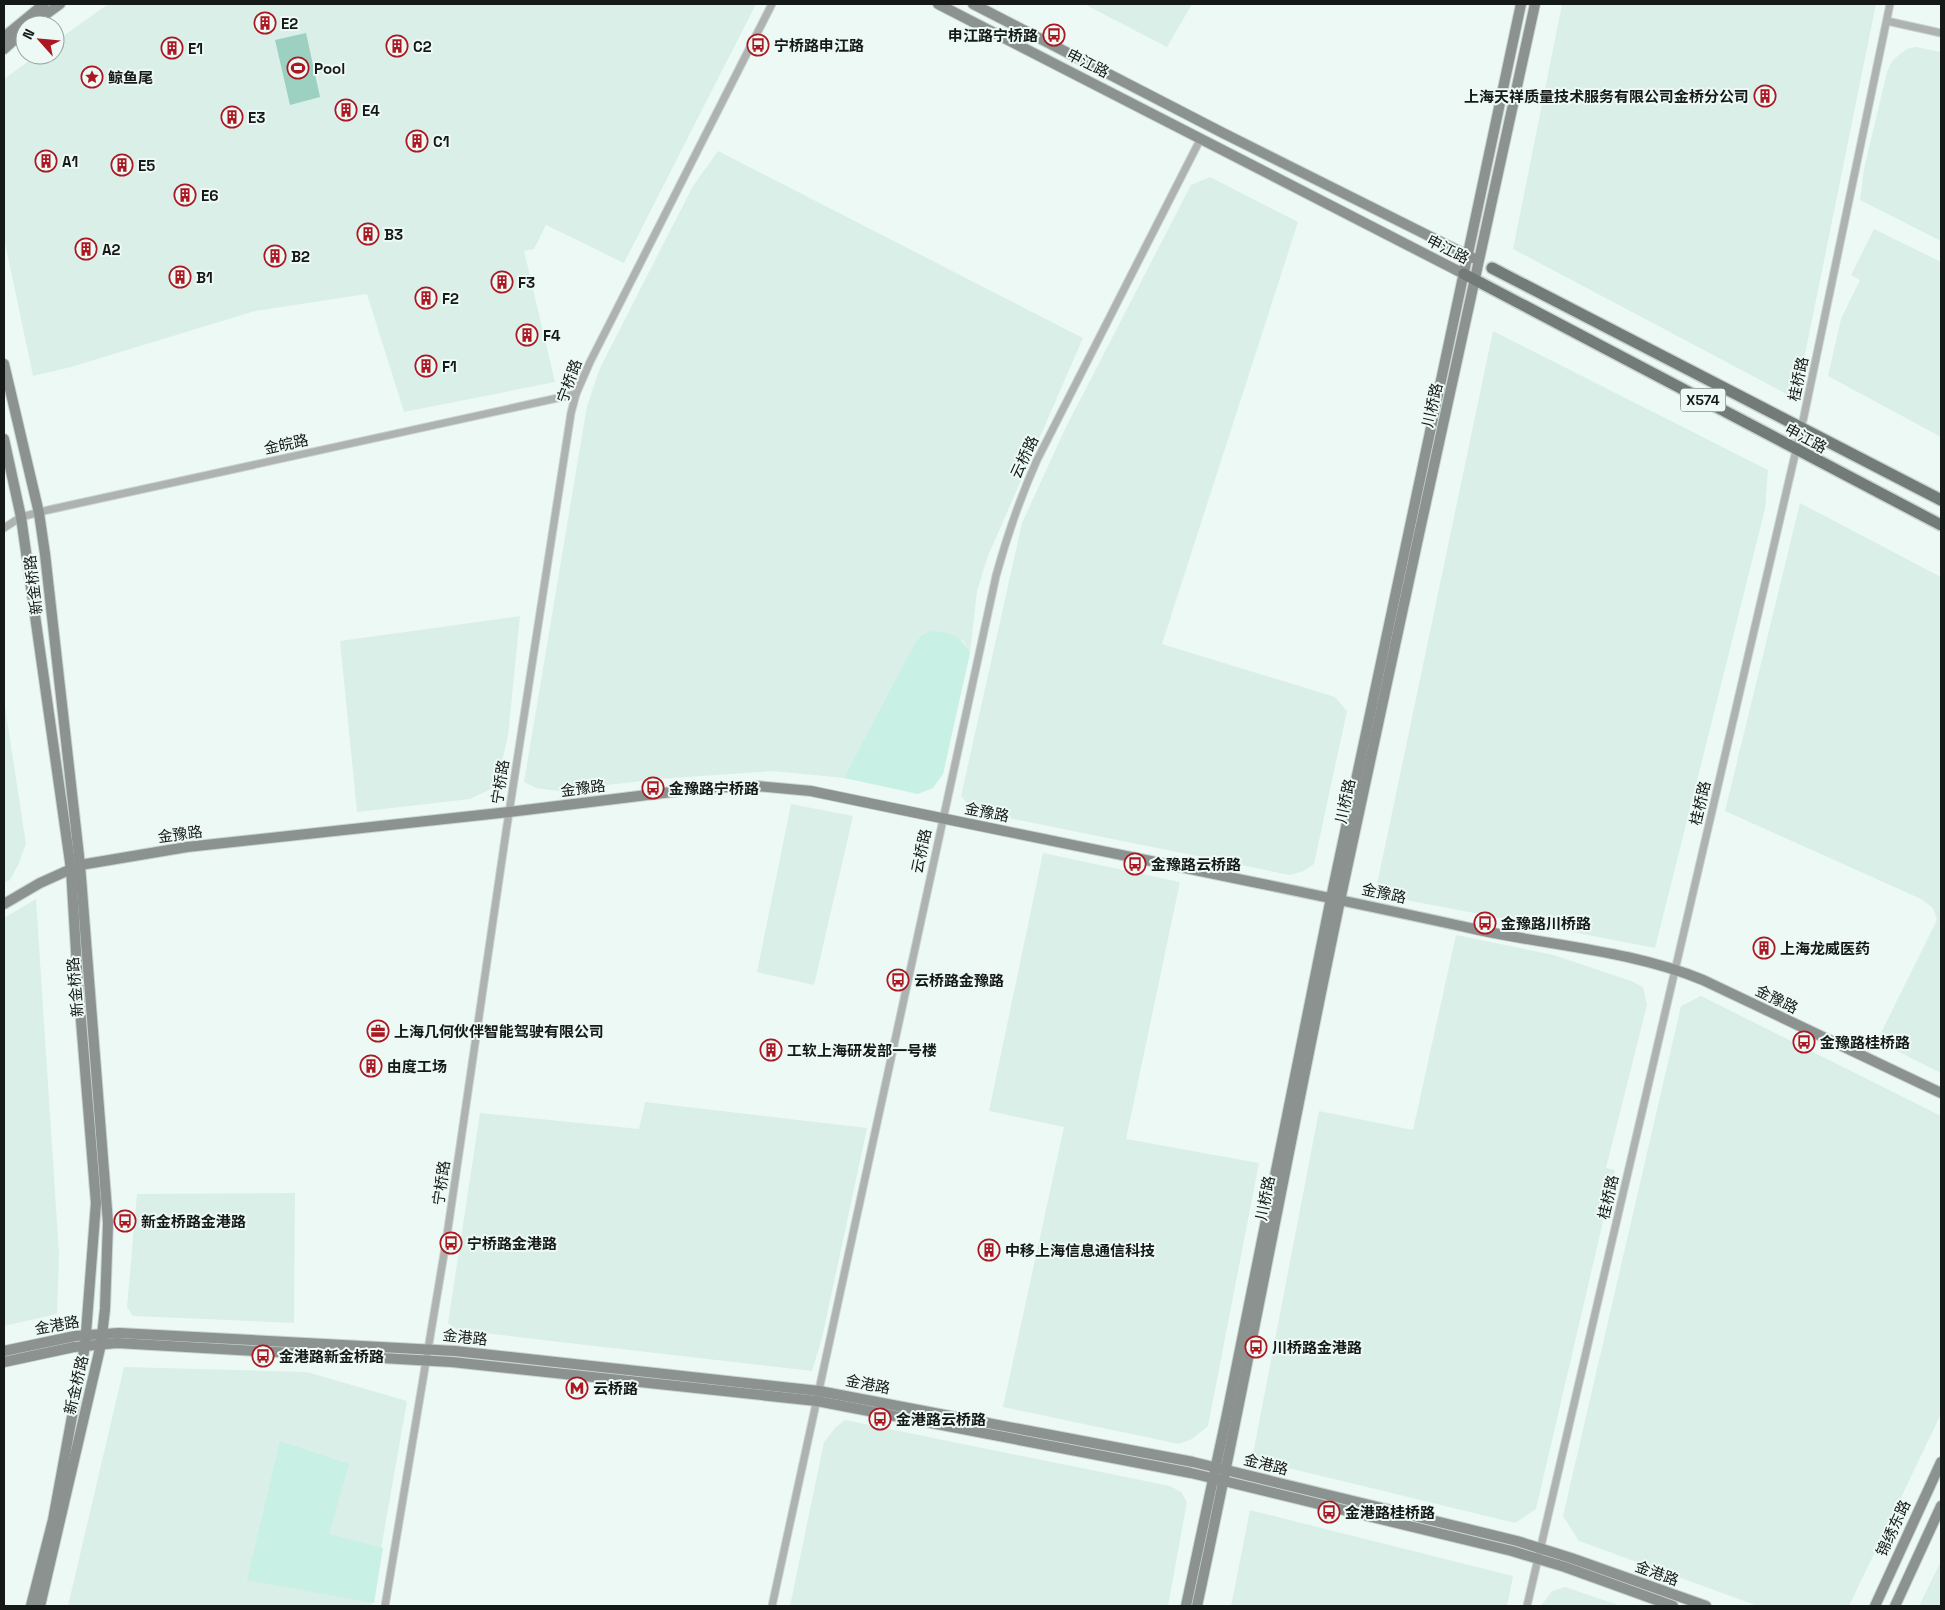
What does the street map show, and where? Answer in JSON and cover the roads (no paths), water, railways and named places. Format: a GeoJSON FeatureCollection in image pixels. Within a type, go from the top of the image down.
{"type":"FeatureCollection","features":[{"type":"Feature","properties":{"kind":"main road","name":"申江路"},"geometry":{"type":"LineString","coordinates":[[1492,268],[1941,500]]}},
{"type":"Feature","properties":{"kind":"main road","name":"申江路"},"geometry":{"type":"LineString","coordinates":[[1464,274],[1941,526]]}},
{"type":"Feature","properties":{"kind":"street"},"geometry":{"type":"LineString","coordinates":[[4,37],[44,4]]}},
{"type":"Feature","properties":{"kind":"street"},"geometry":{"type":"LineString","coordinates":[[45,15],[60,4]]}},
{"type":"Feature","properties":{"kind":"street","name":"宁桥路"},"geometry":{"type":"LineString","coordinates":[[385,1606],[448,1225],[509,812],[568,430],[576,394],[594,354],[772,4]]}},
{"type":"Feature","properties":{"kind":"street","name":"申江路"},"geometry":{"type":"LineString","coordinates":[[938,4],[1464,274]]}},
{"type":"Feature","properties":{"kind":"street","name":"申江路"},"geometry":{"type":"LineString","coordinates":[[973,4],[1492,268]]}},
{"type":"Feature","properties":{"kind":"street","name":"川桥路"},"geometry":{"type":"LineString","coordinates":[[1186,1606],[1521,4]]}},
{"type":"Feature","properties":{"kind":"street","name":"川桥路"},"geometry":{"type":"LineString","coordinates":[[1197,1606],[1225,1475],[1335,899],[1476,281],[1535,4]]}},
{"type":"Feature","properties":{"kind":"street","name":"桂桥路"},"geometry":{"type":"LineString","coordinates":[[1527,1606],[1802,428],[1890,4]]}},
{"type":"Feature","properties":{"kind":"street"},"geometry":{"type":"LineString","coordinates":[[1887,21],[1941,33]]}},
{"type":"Feature","properties":{"kind":"street"},"geometry":{"type":"LineString","coordinates":[[4,48],[15,39]]}},
{"type":"Feature","properties":{"kind":"street","name":"云桥路"},"geometry":{"type":"LineString","coordinates":[[772,1606],[996,576],[1013,518],[1037,460],[1201,138]]}},
{"type":"Feature","properties":{"kind":"street","name":"新金桥路"},"geometry":{"type":"LineString","coordinates":[[4,364],[39,512],[75,867],[108,1223],[103,1333],[40,1606]]}},
{"type":"Feature","properties":{"kind":"street","name":"金皖路"},"geometry":{"type":"LineString","coordinates":[[4,528],[21,516],[576,394]]}},
{"type":"Feature","properties":{"kind":"street","name":"新金桥路"},"geometry":{"type":"LineString","coordinates":[[4,439],[21,516],[75,867],[78,984],[96,1202],[86,1346],[54,1520],[31,1606]]}},
{"type":"Feature","properties":{"kind":"street","name":"金豫路"},"geometry":{"type":"LineString","coordinates":[[4,904],[40,883],[75,867],[187,847],[509,812],[704,788],[757,786],[811,791],[1481,930],[1650,962],[1703,980],[1941,1093]]}},
{"type":"Feature","properties":{"kind":"street","name":"金港路"},"geometry":{"type":"LineString","coordinates":[[4,1350],[87,1334],[129,1333],[427,1354],[818,1396],[1215,1468],[1225,1475],[1539,1553],[1706,1606]]}},
{"type":"Feature","properties":{"kind":"street","name":"金港路"},"geometry":{"type":"LineString","coordinates":[[4,1362],[101,1344],[427,1354]]}},
{"type":"Feature","properties":{"kind":"street","name":"金港路"},"geometry":{"type":"LineString","coordinates":[[818,1396],[1213,1478],[1225,1475]]}},
{"type":"Feature","properties":{"kind":"street","name":"锦绣东路"},"geometry":{"type":"LineString","coordinates":[[1875,1606],[1941,1462]]}},
{"type":"Feature","properties":{"kind":"street"},"geometry":{"type":"LineString","coordinates":[[1895,1606],[1941,1506]]}},
{"type":"Feature","properties":{"kind":"street","name":"金港路"},"geometry":{"type":"LineString","coordinates":[[1539,1553],[1673,1606]]}},
{"type":"Feature","properties":{"kind":"place","name":"E2"},"geometry":{"type":"Point","coordinates":[265,23]}},
{"type":"Feature","properties":{"kind":"place","name":"申江路宁桥路"},"geometry":{"type":"Point","coordinates":[1054,35]}},
{"type":"Feature","properties":{"kind":"place","name":"宁桥路申江路"},"geometry":{"type":"Point","coordinates":[758,45]}},
{"type":"Feature","properties":{"kind":"place","name":"C2"},"geometry":{"type":"Point","coordinates":[397,46]}},
{"type":"Feature","properties":{"kind":"place","name":"E1"},"geometry":{"type":"Point","coordinates":[172,48]}},
{"type":"Feature","properties":{"kind":"place","name":"Pool"},"geometry":{"type":"Point","coordinates":[298,68]}},
{"type":"Feature","properties":{"kind":"place","name":"鲸鱼尾"},"geometry":{"type":"Point","coordinates":[92,77]}},
{"type":"Feature","properties":{"kind":"place","name":"上海天祥质量技术服务有限公司金桥分公司"},"geometry":{"type":"Point","coordinates":[1765,96]}},
{"type":"Feature","properties":{"kind":"place","name":"E4"},"geometry":{"type":"Point","coordinates":[346,110]}},
{"type":"Feature","properties":{"kind":"place","name":"E3"},"geometry":{"type":"Point","coordinates":[232,117]}},
{"type":"Feature","properties":{"kind":"place","name":"C1"},"geometry":{"type":"Point","coordinates":[417,141]}},
{"type":"Feature","properties":{"kind":"place","name":"A1"},"geometry":{"type":"Point","coordinates":[46,161]}},
{"type":"Feature","properties":{"kind":"place","name":"E5"},"geometry":{"type":"Point","coordinates":[122,165]}},
{"type":"Feature","properties":{"kind":"place","name":"E6"},"geometry":{"type":"Point","coordinates":[185,195]}},
{"type":"Feature","properties":{"kind":"place","name":"B3"},"geometry":{"type":"Point","coordinates":[368,234]}},
{"type":"Feature","properties":{"kind":"place","name":"A2"},"geometry":{"type":"Point","coordinates":[86,249]}},
{"type":"Feature","properties":{"kind":"place","name":"B2"},"geometry":{"type":"Point","coordinates":[275,256]}},
{"type":"Feature","properties":{"kind":"place","name":"B1"},"geometry":{"type":"Point","coordinates":[180,277]}},
{"type":"Feature","properties":{"kind":"place","name":"F3"},"geometry":{"type":"Point","coordinates":[502,282]}},
{"type":"Feature","properties":{"kind":"place","name":"F2"},"geometry":{"type":"Point","coordinates":[426,298]}},
{"type":"Feature","properties":{"kind":"place","name":"F4"},"geometry":{"type":"Point","coordinates":[527,335]}},
{"type":"Feature","properties":{"kind":"place","name":"F1"},"geometry":{"type":"Point","coordinates":[426,366]}},
{"type":"Feature","properties":{"kind":"place","name":"金豫路宁桥路"},"geometry":{"type":"Point","coordinates":[653,788]}},
{"type":"Feature","properties":{"kind":"place","name":"金豫路云桥路"},"geometry":{"type":"Point","coordinates":[1135,864]}},
{"type":"Feature","properties":{"kind":"place","name":"金豫路川桥路"},"geometry":{"type":"Point","coordinates":[1485,923]}},
{"type":"Feature","properties":{"kind":"place","name":"上海龙威医药"},"geometry":{"type":"Point","coordinates":[1764,948]}},
{"type":"Feature","properties":{"kind":"place","name":"云桥路金豫路"},"geometry":{"type":"Point","coordinates":[898,980]}},
{"type":"Feature","properties":{"kind":"place","name":"上海几何伙伴智能驾驶有限公司"},"geometry":{"type":"Point","coordinates":[378,1031]}},
{"type":"Feature","properties":{"kind":"place","name":"金豫路桂桥路"},"geometry":{"type":"Point","coordinates":[1804,1042]}},
{"type":"Feature","properties":{"kind":"place","name":"工软上海研发部一号楼"},"geometry":{"type":"Point","coordinates":[771,1050]}},
{"type":"Feature","properties":{"kind":"place","name":"由度工场"},"geometry":{"type":"Point","coordinates":[371,1066]}},
{"type":"Feature","properties":{"kind":"place","name":"新金桥路金港路"},"geometry":{"type":"Point","coordinates":[125,1221]}},
{"type":"Feature","properties":{"kind":"place","name":"宁桥路金港路"},"geometry":{"type":"Point","coordinates":[451,1243]}},
{"type":"Feature","properties":{"kind":"place","name":"中移上海信息通信科技"},"geometry":{"type":"Point","coordinates":[989,1250]}},
{"type":"Feature","properties":{"kind":"place","name":"川桥路金港路"},"geometry":{"type":"Point","coordinates":[1256,1347]}},
{"type":"Feature","properties":{"kind":"place","name":"金港路新金桥路"},"geometry":{"type":"Point","coordinates":[263,1356]}},
{"type":"Feature","properties":{"kind":"place","name":"云桥路"},"geometry":{"type":"Point","coordinates":[577,1388]}},
{"type":"Feature","properties":{"kind":"place","name":"金港路云桥路"},"geometry":{"type":"Point","coordinates":[880,1419]}},
{"type":"Feature","properties":{"kind":"place","name":"金港路桂桥路"},"geometry":{"type":"Point","coordinates":[1329,1512]}}]}
